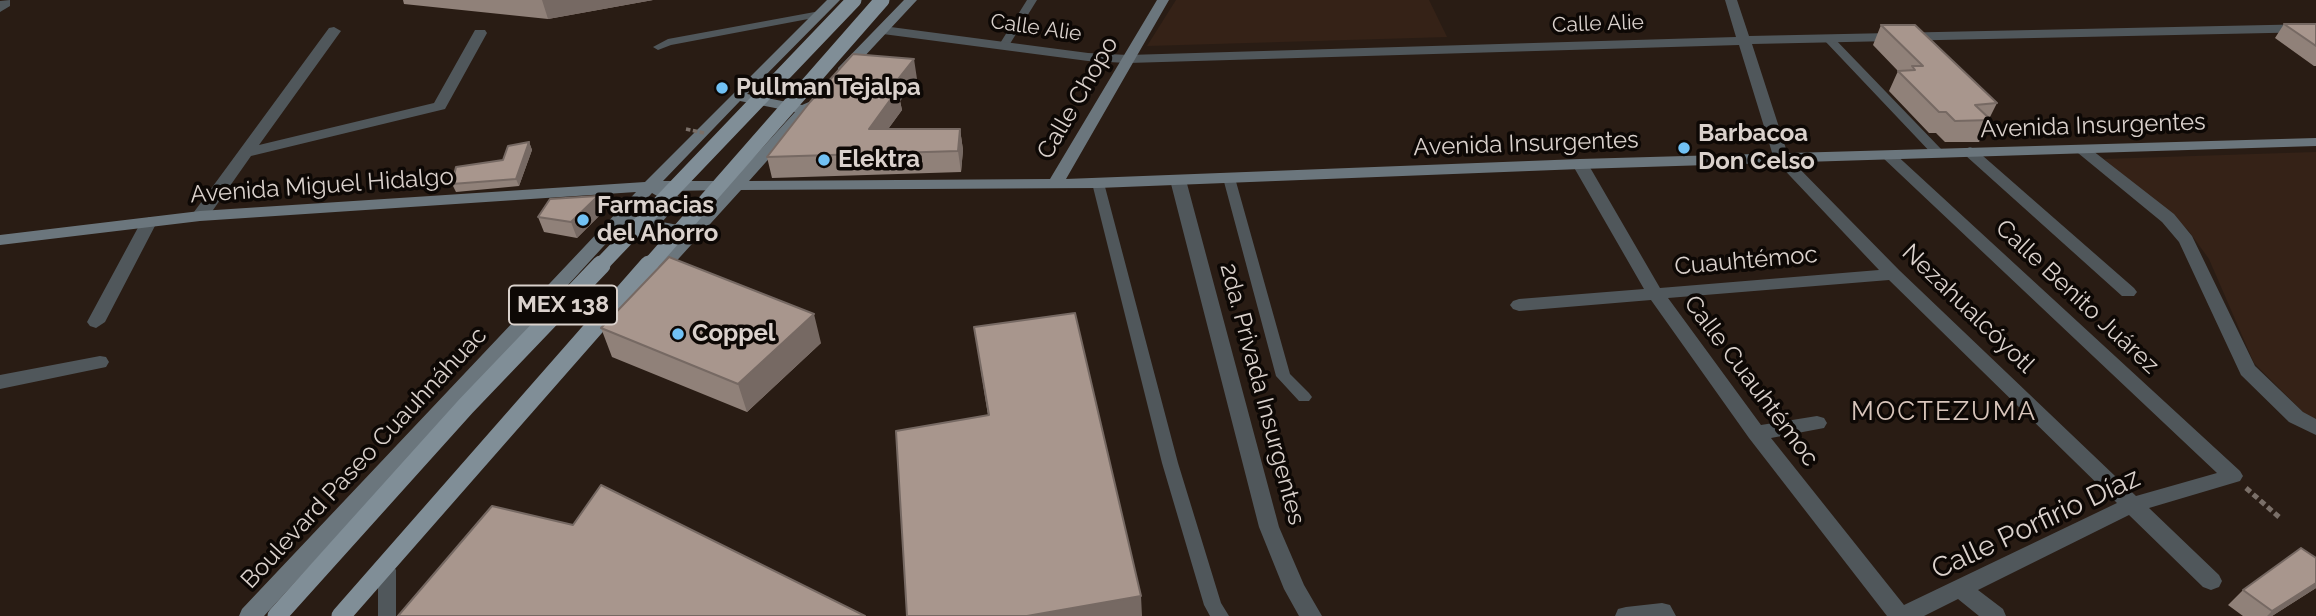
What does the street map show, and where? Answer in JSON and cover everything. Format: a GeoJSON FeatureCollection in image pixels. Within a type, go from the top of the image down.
{"type":"FeatureCollection","features":[{"type":"Feature","properties":{"kind":"main road","name":"Boulevard Paseo Cuauhnáhuac"},"geometry":{"type":"LineString","coordinates":[[277,616],[466,406],[855,0]]}},
{"type":"Feature","properties":{"kind":"main road","name":"MEX 138"},"geometry":{"type":"LineString","coordinates":[[341,616],[882,0]]}},
{"type":"Feature","properties":{"kind":"street","name":"Boulevard Paseo Cuauhnáhuac"},"geometry":{"type":"LineString","coordinates":[[250,616],[649,186],[834,0]]}},
{"type":"Feature","properties":{"kind":"street"},"geometry":{"type":"LineString","coordinates":[[835,80],[911,0]]}},
{"type":"Feature","properties":{"kind":"street","name":"Calle Chopo"},"geometry":{"type":"LineString","coordinates":[[1055,184],[1163,0]]}},
{"type":"Feature","properties":{"kind":"street"},"geometry":{"type":"LineString","coordinates":[[1731,0],[1782,159]]}},
{"type":"Feature","properties":{"kind":"street","name":"Calle Alie"},"geometry":{"type":"LineString","coordinates":[[884,30],[1128,59],[1742,40],[2316,28]]}},
{"type":"Feature","properties":{"kind":"street"},"geometry":{"type":"LineString","coordinates":[[200,216],[334,31]]}},
{"type":"Feature","properties":{"kind":"street"},"geometry":{"type":"LineString","coordinates":[[248,152],[440,106],[480,33]]}},
{"type":"Feature","properties":{"kind":"street","name":"MEX 138"},"geometry":{"type":"LineString","coordinates":[[347,616],[811,104],[737,97]]}},
{"type":"Feature","properties":{"kind":"street","name":"Avenida Insurgentes"},"geometry":{"type":"LineString","coordinates":[[738,184],[1098,183],[1580,164],[2316,142]]}},
{"type":"Feature","properties":{"kind":"street"},"geometry":{"type":"LineString","coordinates":[[2083,150],[2168,218],[2201,267],[2248,370],[2270,395],[2316,428]]}},
{"type":"Feature","properties":{"kind":"street"},"geometry":{"type":"LineString","coordinates":[[1970,152],[2128,292]]}},
{"type":"Feature","properties":{"kind":"street","name":"Calle Benito Juárez"},"geometry":{"type":"LineString","coordinates":[[1887,154],[2234,477]]}},
{"type":"Feature","properties":{"kind":"street","name":"Nezahualcóyotl"},"geometry":{"type":"LineString","coordinates":[[1782,159],[1893,274],[2211,581]]}},
{"type":"Feature","properties":{"kind":"street","name":"Calle Cuauhtémoc"},"geometry":{"type":"LineString","coordinates":[[1580,164],[1655,293],[1756,432],[1902,616]]}},
{"type":"Feature","properties":{"kind":"street","name":"2da. Privada Insurgentes"},"geometry":{"type":"LineString","coordinates":[[1178,180],[1269,527],[1295,589],[1311,616]]}},
{"type":"Feature","properties":{"kind":"street","name":"Avenida Miguel Hidalgo"},"geometry":{"type":"LineString","coordinates":[[0,240],[200,216],[649,186],[738,184]]}},
{"type":"Feature","properties":{"kind":"street"},"geometry":{"type":"LineString","coordinates":[[649,186],[674,199],[651,224]]}},
{"type":"Feature","properties":{"kind":"street"},"geometry":{"type":"LineString","coordinates":[[620,218],[692,233]]}},
{"type":"Feature","properties":{"kind":"street"},"geometry":{"type":"LineString","coordinates":[[96,322],[149,222]]}},
{"type":"Feature","properties":{"kind":"street","name":"Cuauhtémoc"},"geometry":{"type":"LineString","coordinates":[[1519,306],[1893,274]]}},
{"type":"Feature","properties":{"kind":"street"},"geometry":{"type":"LineString","coordinates":[[0,382],[100,362]]}},
{"type":"Feature","properties":{"kind":"street"},"geometry":{"type":"LineString","coordinates":[[1756,432],[1817,423]]}},
{"type":"Feature","properties":{"kind":"street","name":"Calle Porfirio Díaz"},"geometry":{"type":"LineString","coordinates":[[1902,616],[1962,590],[2132,505],[2234,477]]}},
{"type":"Feature","properties":{"kind":"street"},"geometry":{"type":"LineString","coordinates":[[1962,590],[1995,616]]}},
{"type":"Feature","properties":{"kind":"street"},"geometry":{"type":"LineString","coordinates":[[1626,616],[1662,612],[1665,616]]}},
{"type":"Feature","properties":{"kind":"lane"},"geometry":{"type":"LineString","coordinates":[[1004,45],[1032,0]]}},
{"type":"Feature","properties":{"kind":"lane"},"geometry":{"type":"LineString","coordinates":[[658,47],[668,42],[820,14]]}},
{"type":"Feature","properties":{"kind":"lane"},"geometry":{"type":"LineString","coordinates":[[1829,39],[1938,153]]}},
{"type":"Feature","properties":{"kind":"lane"},"geometry":{"type":"LineString","coordinates":[[1229,178],[1283,376],[1304,397]]}},
{"type":"Feature","properties":{"kind":"lane"},"geometry":{"type":"LineString","coordinates":[[1098,183],[1170,463],[1213,605],[1220,616]]}},
{"type":"Feature","properties":{"kind":"lane"},"geometry":{"type":"LineString","coordinates":[[387,570],[387,616]]}},
{"type":"Feature","properties":{"kind":"path"},"geometry":{"type":"LineString","coordinates":[[2234,477],[2279,517]]}},
{"type":"Feature","properties":{"kind":"shaded area"},"geometry":{"type":"Polygon","coordinates":[[[1176,0],[1429,0],[1447,37],[1147,46],[1176,0]]]}},
{"type":"Feature","properties":{"kind":"shaded area"},"geometry":{"type":"Polygon","coordinates":[[[2316,152],[2316,420],[2305,414],[2254,363],[2209,259],[2188,230],[2104,159],[2316,152]]]}},
{"type":"Feature","properties":{"kind":"building"},"geometry":{"type":"Polygon","coordinates":[[[2284,24],[2316,24],[2316,46],[2284,24]]]}},
{"type":"Feature","properties":{"kind":"building"},"geometry":{"type":"Polygon","coordinates":[[[1881,25],[1915,25],[1997,103],[1975,105],[1991,120],[1955,121],[1946,112],[1939,112],[1898,71],[1915,70],[1912,66],[1923,66],[1881,25]]]}},
{"type":"Feature","properties":{"kind":"building"},"geometry":{"type":"Polygon","coordinates":[[[853,54],[914,59],[891,88],[898,89],[869,129],[960,129],[958,151],[767,157],[810,102],[853,54]]]}},
{"type":"Feature","properties":{"kind":"building"},"geometry":{"type":"Polygon","coordinates":[[[529,142],[516,179],[452,184],[456,167],[503,160],[508,146],[529,142]]]}},
{"type":"Feature","properties":{"kind":"building"},"geometry":{"type":"Polygon","coordinates":[[[598,196],[571,222],[538,217],[550,199],[598,196]]]}},
{"type":"Feature","properties":{"kind":"building"},"geometry":{"type":"Polygon","coordinates":[[[669,257],[814,314],[738,384],[601,328],[669,257]]]}},
{"type":"Feature","properties":{"kind":"building"},"geometry":{"type":"Polygon","coordinates":[[[1075,313],[1141,596],[1027,616],[907,616],[896,431],[989,415],[974,327],[1075,313]]]}},
{"type":"Feature","properties":{"kind":"building"},"geometry":{"type":"Polygon","coordinates":[[[601,485],[865,616],[398,616],[492,506],[573,525],[601,485]]]}},
{"type":"Feature","properties":{"kind":"building"},"geometry":{"type":"Polygon","coordinates":[[[2301,548],[2316,558],[2316,583],[2272,611],[2243,590],[2301,548]]]}},
{"type":"Feature","properties":{"kind":"place","name":"Pullman Tejalpa"},"geometry":{"type":"Point","coordinates":[722,88]}},
{"type":"Feature","properties":{"kind":"place","name":"Barbacoa Don Celso"},"geometry":{"type":"Point","coordinates":[1684,148]}},
{"type":"Feature","properties":{"kind":"place","name":"Elektra"},"geometry":{"type":"Point","coordinates":[824,160]}},
{"type":"Feature","properties":{"kind":"place","name":"Farmacias del Ahorro"},"geometry":{"type":"Point","coordinates":[583,220]}},
{"type":"Feature","properties":{"kind":"place","name":"Coppel"},"geometry":{"type":"Point","coordinates":[678,334]}},
{"type":"Feature","properties":{"kind":"district","name":"MOCTEZUMA"},"geometry":{"type":"Point","coordinates":[1944,412]}}]}
